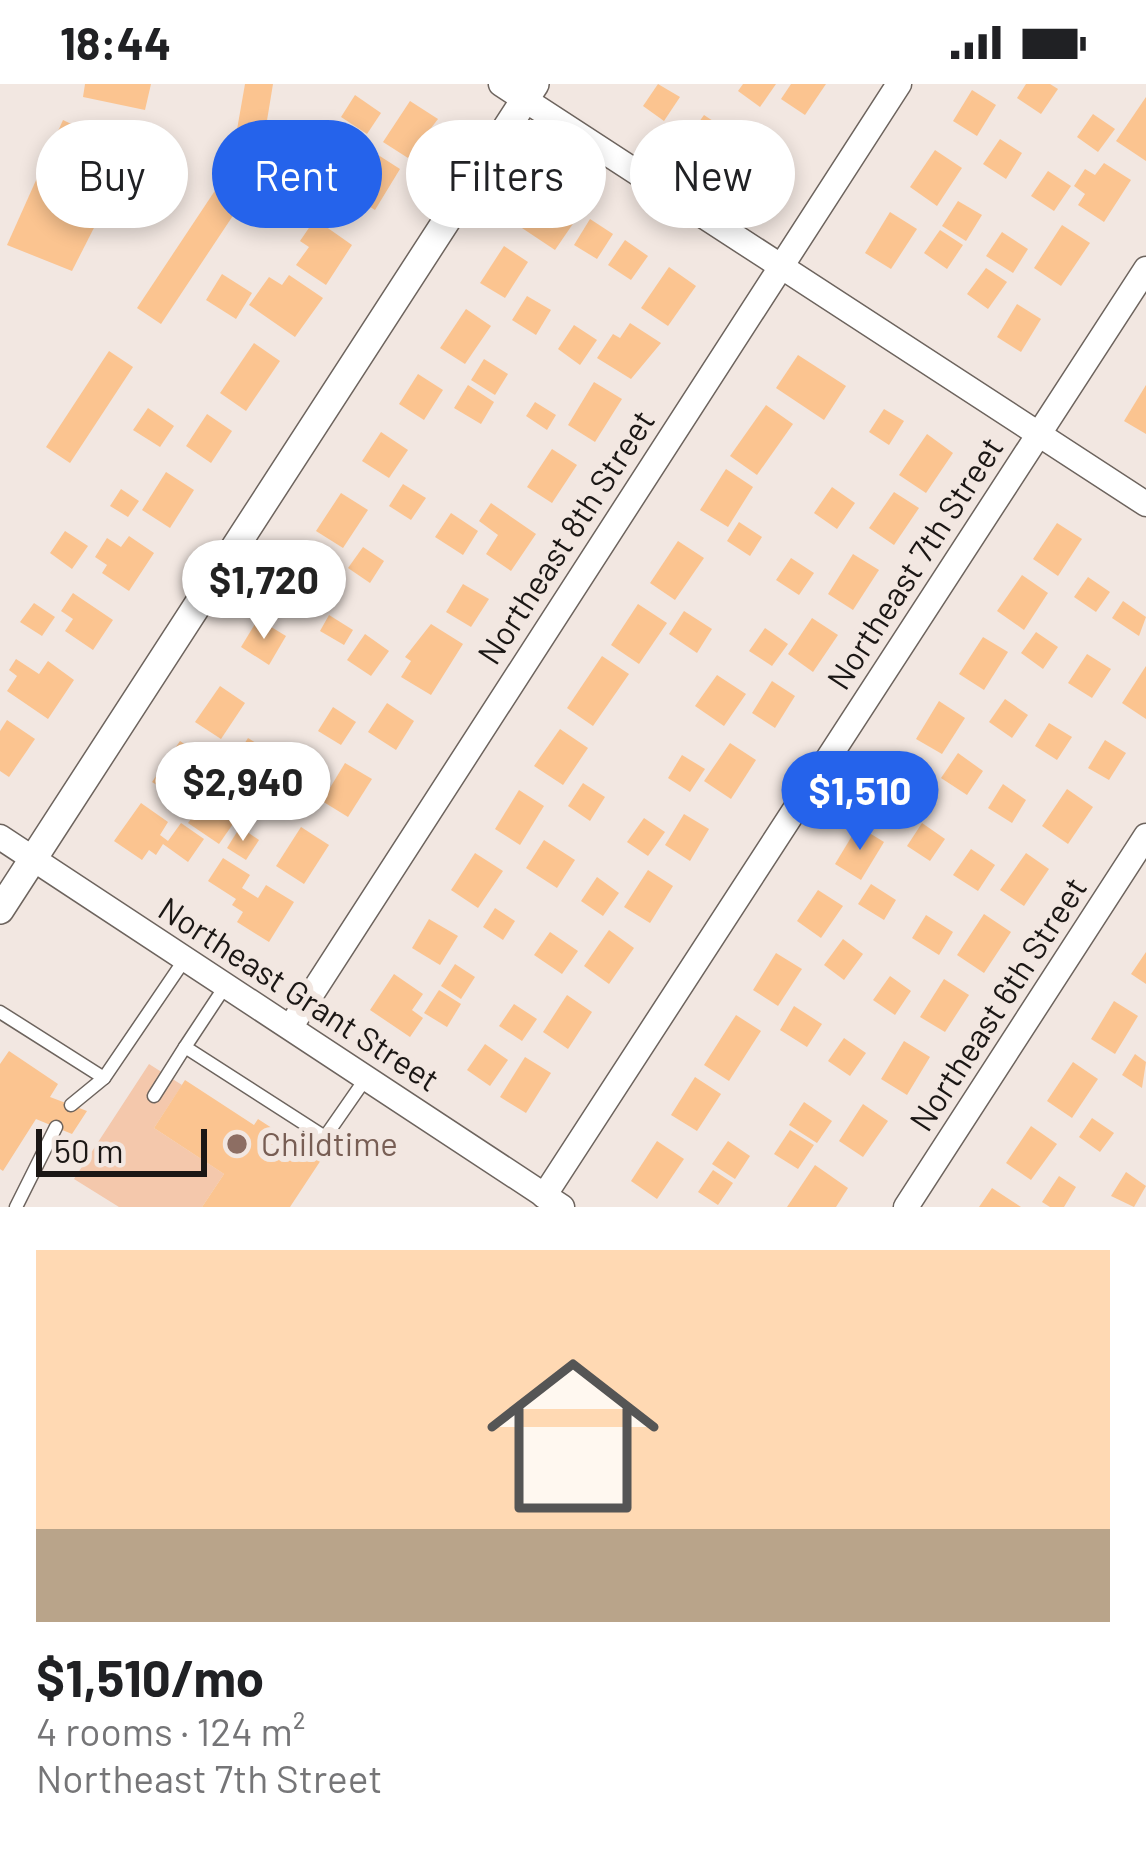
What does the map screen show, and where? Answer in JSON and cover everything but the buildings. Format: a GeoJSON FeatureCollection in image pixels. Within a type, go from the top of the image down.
{"type":"FeatureCollection","features":[{"type":"Feature","properties":{"kind":"street","name":"Northeast 8th Street"},"geometry":{"type":"LineString","coordinates":[[291,1026],[899,84]]}},
{"type":"Feature","properties":{"kind":"street"},"geometry":{"type":"LineString","coordinates":[[0,910],[520,89],[1146,504]]}},
{"type":"Feature","properties":{"kind":"street","name":"Northeast 7th Street"},"geometry":{"type":"LineString","coordinates":[[547,1203],[1146,269]]}},
{"type":"Feature","properties":{"kind":"street","name":"Northeast 6th Street"},"geometry":{"type":"LineString","coordinates":[[906,1207],[1146,836]]}},
{"type":"Feature","properties":{"kind":"street","name":"Northeast Grant Street"},"geometry":{"type":"LineString","coordinates":[[0,837],[291,1026],[547,1203]]}},
{"type":"Feature","properties":{"kind":"lane"},"geometry":{"type":"LineString","coordinates":[[71,1105],[104,1078],[186,958]]}},
{"type":"Feature","properties":{"kind":"lane"},"geometry":{"type":"LineString","coordinates":[[154,1096],[226,985]]}},
{"type":"Feature","properties":{"kind":"lane"},"geometry":{"type":"LineString","coordinates":[[0,1012],[104,1078]]}},
{"type":"Feature","properties":{"kind":"lane"},"geometry":{"type":"LineString","coordinates":[[185,1047],[325,1137],[367,1077]]}},
{"type":"Feature","properties":{"kind":"lane"},"geometry":{"type":"LineString","coordinates":[[16,1207],[56,1127]]}},
{"type":"Feature","properties":{"kind":"shaded area"},"geometry":{"type":"Polygon","coordinates":[[[149,1064],[182,1085],[154,1128],[224,1174],[202,1207],[119,1207],[74,1179],[149,1064]]]}},
{"type":"Feature","properties":{"kind":"place","name":"Childtime"},"geometry":{"type":"Point","coordinates":[237,1144]}}]}
